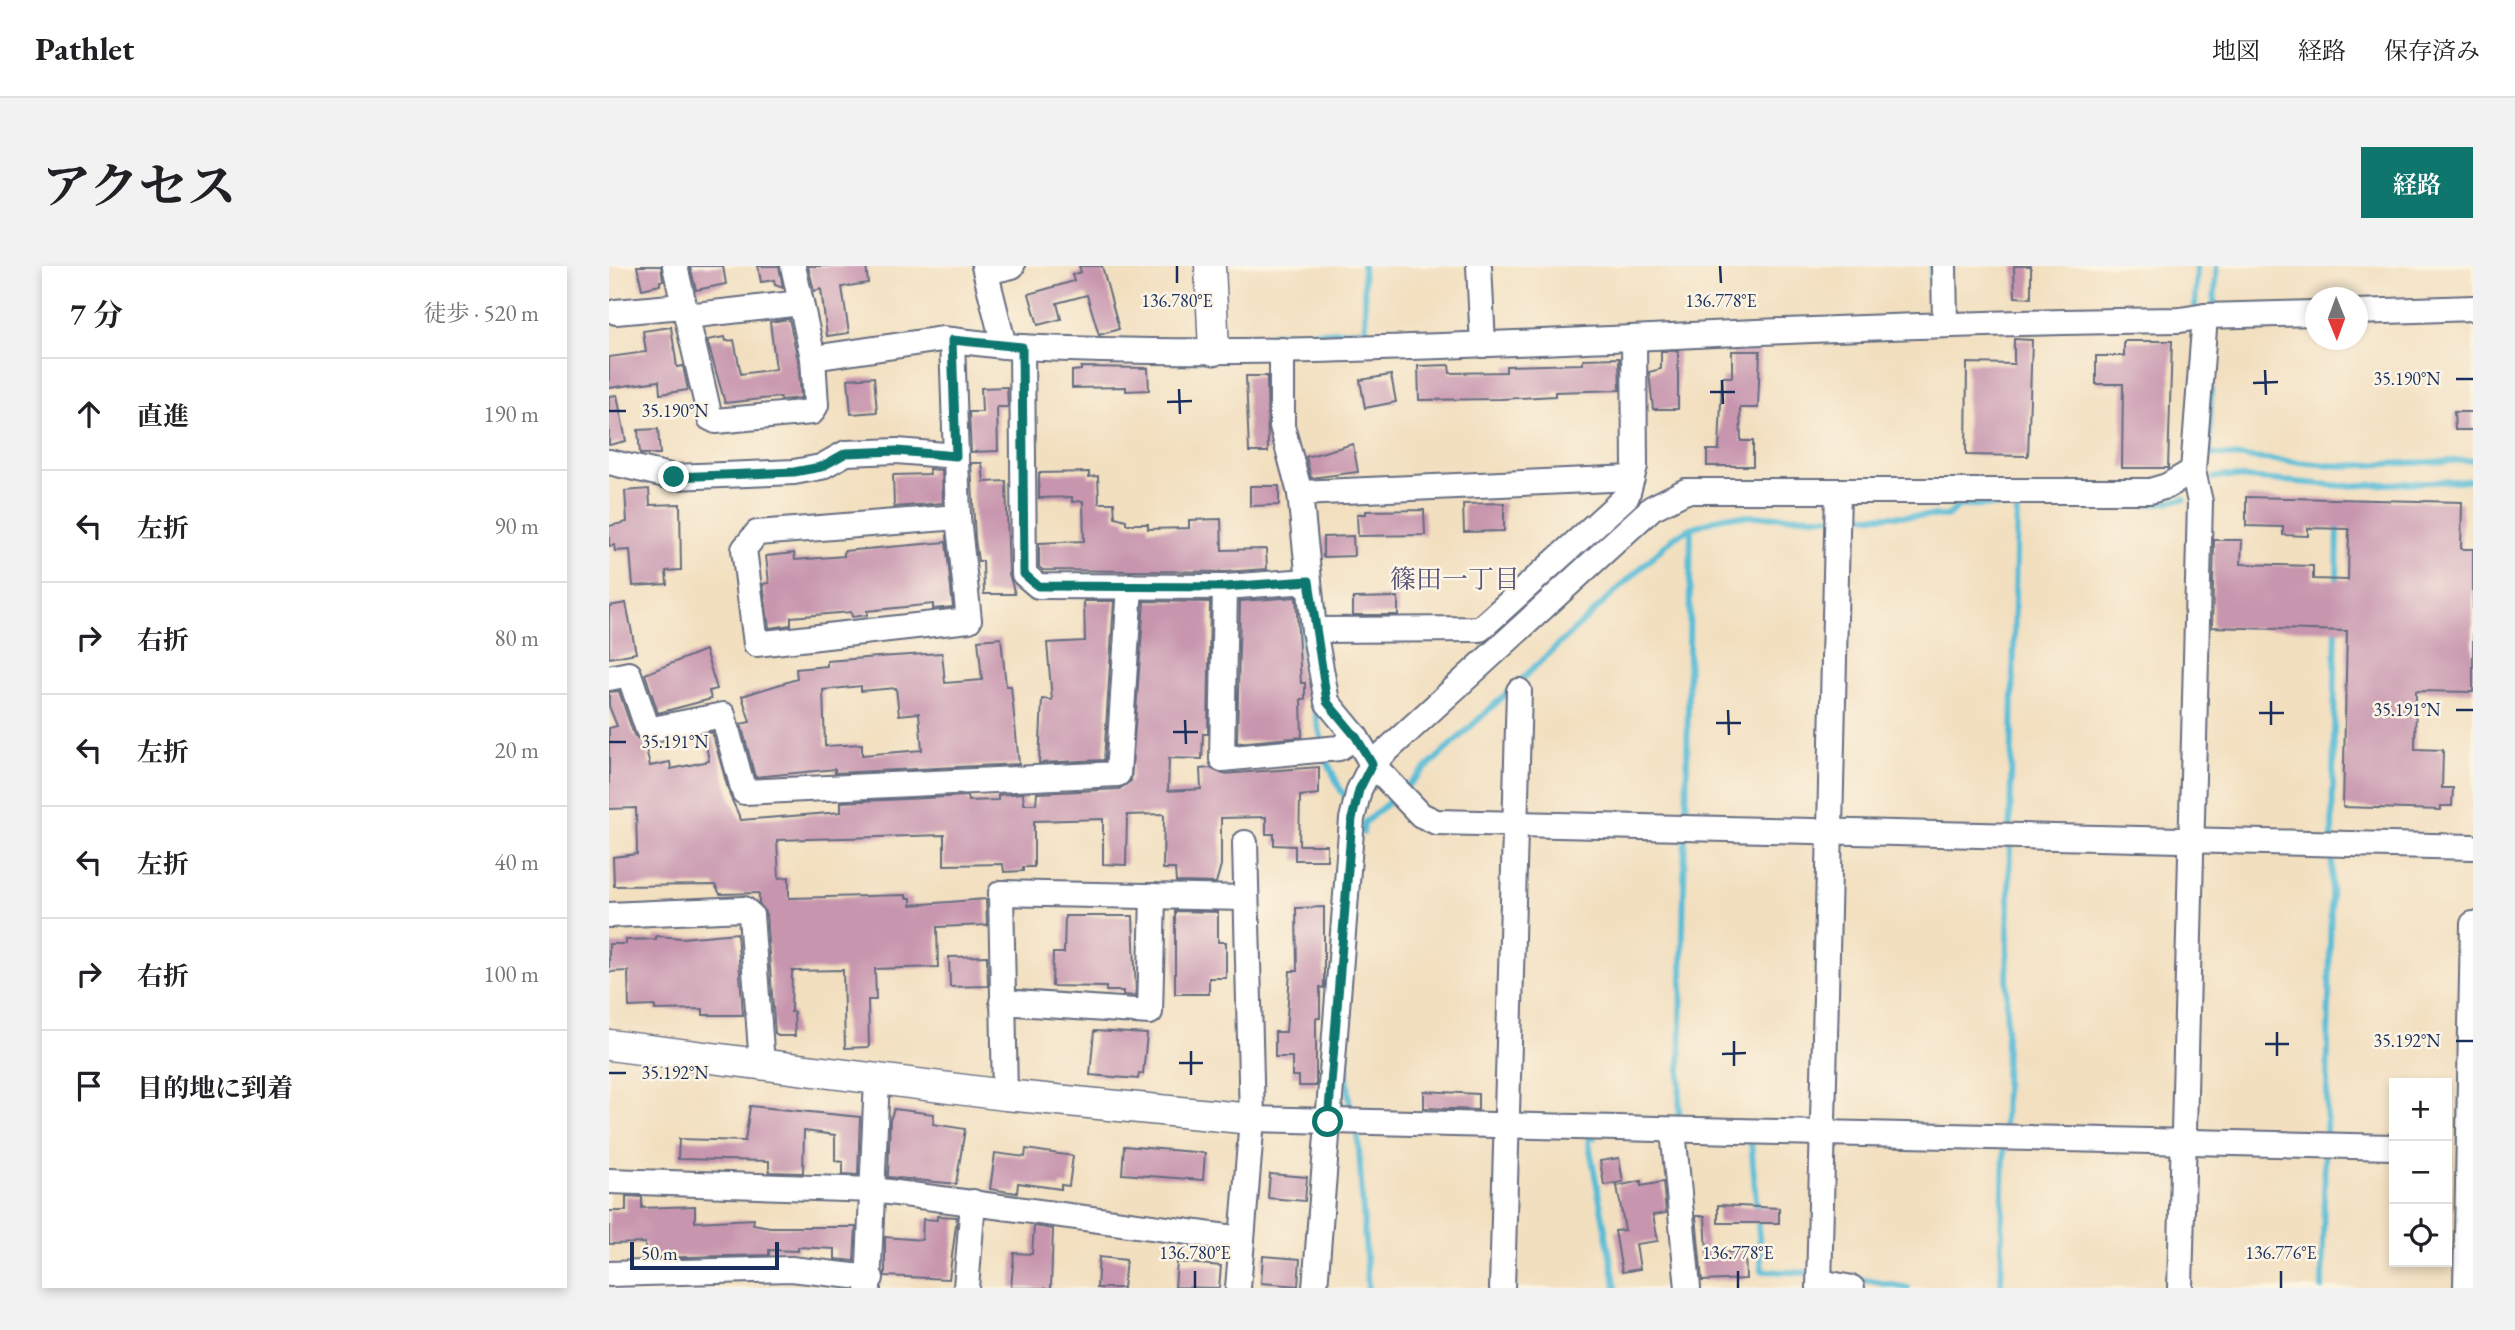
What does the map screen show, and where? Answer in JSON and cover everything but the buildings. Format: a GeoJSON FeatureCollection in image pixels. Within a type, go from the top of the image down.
{"type":"FeatureCollection","features":[{"type":"Feature","properties":{"kind":"street"},"geometry":{"type":"LineString","coordinates":[[674,266],[696,367],[704,381],[710,418],[716,421],[812,412],[816,405],[813,358],[793,266]]}},
{"type":"Feature","properties":{"kind":"street"},"geometry":{"type":"LineString","coordinates":[[1012,266],[985,269],[1013,346],[1024,574],[1038,586],[1225,587],[1309,581]]}},
{"type":"Feature","properties":{"kind":"street"},"geometry":{"type":"LineString","coordinates":[[1210,266],[1214,350]]}},
{"type":"Feature","properties":{"kind":"street"},"geometry":{"type":"LineString","coordinates":[[1479,266],[1483,345]]}},
{"type":"Feature","properties":{"kind":"street"},"geometry":{"type":"LineString","coordinates":[[1944,266],[1945,323]]}},
{"type":"Feature","properties":{"kind":"street"},"geometry":{"type":"LineString","coordinates":[[616,312],[685,311],[801,303]]}},
{"type":"Feature","properties":{"kind":"street"},"geometry":{"type":"LineString","coordinates":[[2368,312],[2473,308]]}},
{"type":"Feature","properties":{"kind":"street"},"geometry":{"type":"LineString","coordinates":[[813,358],[952,340],[1117,352],[1282,350],[1483,345],[1945,323],[2180,320],[2205,316],[2305,313]]}},
{"type":"Feature","properties":{"kind":"street"},"geometry":{"type":"LineString","coordinates":[[2180,1288],[2200,502],[2193,471],[2205,316]]}},
{"type":"Feature","properties":{"kind":"street"},"geometry":{"type":"LineString","coordinates":[[1314,630],[1479,629],[1627,496],[1635,466],[1634,338]]}},
{"type":"Feature","properties":{"kind":"street"},"geometry":{"type":"LineString","coordinates":[[952,340],[958,516],[968,620],[756,644],[744,549],[757,533],[958,516]]}},
{"type":"Feature","properties":{"kind":"street"},"geometry":{"type":"LineString","coordinates":[[1282,350],[1282,426],[1300,493],[1314,630],[1327,702],[1356,737],[1372,764],[1421,816],[1436,822],[1514,826],[2473,847]]}},
{"type":"Feature","properties":{"kind":"street"},"geometry":{"type":"LineString","coordinates":[[609,462],[674,477],[794,472],[821,467],[846,453],[897,451],[956,456]]}},
{"type":"Feature","properties":{"kind":"street"},"geometry":{"type":"LineString","coordinates":[[1315,1288],[1352,819],[1359,790],[1372,764],[1664,500],[1686,491],[2150,491],[2167,486],[2193,471]]}},
{"type":"Feature","properties":{"kind":"street"},"geometry":{"type":"LineString","coordinates":[[1300,493],[1632,478]]}},
{"type":"Feature","properties":{"kind":"street"},"geometry":{"type":"LineString","coordinates":[[1838,491],[1825,1133],[1819,1285],[1852,1288]]}},
{"type":"Feature","properties":{"kind":"street"},"geometry":{"type":"LineString","coordinates":[[609,678],[629,674],[647,730],[723,715],[744,792],[1118,774],[1130,586]]}},
{"type":"Feature","properties":{"kind":"street"},"geometry":{"type":"LineString","coordinates":[[1225,587],[1222,759],[1339,748],[1356,737]]}},
{"type":"Feature","properties":{"kind":"street"},"geometry":{"type":"LineString","coordinates":[[1502,1288],[1519,691]]}},
{"type":"Feature","properties":{"kind":"street"},"geometry":{"type":"LineString","coordinates":[[1238,1288],[1252,1119],[1245,843]]}},
{"type":"Feature","properties":{"kind":"street"},"geometry":{"type":"LineString","coordinates":[[1005,1095],[1001,893],[1246,898]]}},
{"type":"Feature","properties":{"kind":"street"},"geometry":{"type":"LineString","coordinates":[[1002,1002],[1150,1012],[1153,896]]}},
{"type":"Feature","properties":{"kind":"street"},"geometry":{"type":"LineString","coordinates":[[609,915],[744,909],[751,915],[762,1065]]}},
{"type":"Feature","properties":{"kind":"street"},"geometry":{"type":"LineString","coordinates":[[2466,1288],[2463,1148],[2473,924]]}},
{"type":"Feature","properties":{"kind":"street"},"geometry":{"type":"LineString","coordinates":[[609,1045],[1005,1095],[1252,1119],[2389,1147]]}},
{"type":"Feature","properties":{"kind":"street"},"geometry":{"type":"LineString","coordinates":[[609,1274],[791,1269],[869,1283],[877,1079]]}},
{"type":"Feature","properties":{"kind":"street"},"geometry":{"type":"LineString","coordinates":[[1673,1130],[1688,1288]]}},
{"type":"Feature","properties":{"kind":"street"},"geometry":{"type":"LineString","coordinates":[[609,1181],[874,1190],[1242,1239]]}},
{"type":"Feature","properties":{"kind":"street"},"geometry":{"type":"LineString","coordinates":[[966,1288],[973,1202]]}},
{"type":"Feature","properties":{"kind":"waterway"},"geometry":{"type":"LineString","coordinates":[[1272,334],[1366,330],[1363,266]]}},
{"type":"Feature","properties":{"kind":"waterway"},"geometry":{"type":"LineString","coordinates":[[1931,266],[1932,308]]}},
{"type":"Feature","properties":{"kind":"waterway"},"geometry":{"type":"LineString","coordinates":[[2195,306],[2197,266]]}},
{"type":"Feature","properties":{"kind":"waterway"},"geometry":{"type":"LineString","coordinates":[[2214,304],[2217,266]]}},
{"type":"Feature","properties":{"kind":"waterway"},"geometry":{"type":"LineString","coordinates":[[2211,389],[2209,454],[2341,466],[2473,460]]}},
{"type":"Feature","properties":{"kind":"waterway"},"geometry":{"type":"LineString","coordinates":[[2214,478],[2224,476],[2343,486],[2473,480]]}},
{"type":"Feature","properties":{"kind":"waterway"},"geometry":{"type":"LineString","coordinates":[[1844,516],[1947,516],[1960,506],[2154,504],[2184,499]]}},
{"type":"Feature","properties":{"kind":"waterway"},"geometry":{"type":"LineString","coordinates":[[2010,829],[2017,505]]}},
{"type":"Feature","properties":{"kind":"waterway"},"geometry":{"type":"LineString","coordinates":[[1686,822],[1691,528],[1726,516],[1830,517]]}},
{"type":"Feature","properties":{"kind":"waterway"},"geometry":{"type":"LineString","coordinates":[[2337,587],[2338,521]]}},
{"type":"Feature","properties":{"kind":"waterway"},"geometry":{"type":"LineString","coordinates":[[1407,786],[1674,537],[1691,528]]}},
{"type":"Feature","properties":{"kind":"waterway"},"geometry":{"type":"LineString","coordinates":[[1302,626],[1305,670],[1322,741]]}},
{"type":"Feature","properties":{"kind":"waterway"},"geometry":{"type":"LineString","coordinates":[[2332,839],[2336,626]]}},
{"type":"Feature","properties":{"kind":"waterway"},"geometry":{"type":"LineString","coordinates":[[1325,757],[1347,798]]}},
{"type":"Feature","properties":{"kind":"waterway"},"geometry":{"type":"LineString","coordinates":[[1363,833],[1364,823],[1396,796]]}},
{"type":"Feature","properties":{"kind":"waterway"},"geometry":{"type":"LineString","coordinates":[[1679,1121],[1685,837]]}},
{"type":"Feature","properties":{"kind":"waterway"},"geometry":{"type":"LineString","coordinates":[[2004,1130],[2010,846]]}},
{"type":"Feature","properties":{"kind":"waterway"},"geometry":{"type":"LineString","coordinates":[[2326,1138],[2332,853],[2338,853]]}},
{"type":"Feature","properties":{"kind":"waterway"},"geometry":{"type":"LineString","coordinates":[[1345,1046],[1350,1110]]}},
{"type":"Feature","properties":{"kind":"waterway"},"geometry":{"type":"LineString","coordinates":[[1358,1136],[1368,1288]]}},
{"type":"Feature","properties":{"kind":"waterway"},"geometry":{"type":"LineString","coordinates":[[1594,1138],[1588,1138],[1616,1288]]}},
{"type":"Feature","properties":{"kind":"waterway"},"geometry":{"type":"LineString","coordinates":[[1747,1141],[1751,1141],[1762,1271],[1811,1273]]}},
{"type":"Feature","properties":{"kind":"waterway"},"geometry":{"type":"LineString","coordinates":[[2001,1288],[2004,1145]]}},
{"type":"Feature","properties":{"kind":"waterway"},"geometry":{"type":"LineString","coordinates":[[2322,1288],[2325,1153]]}},
{"type":"Feature","properties":{"kind":"waterway"},"geometry":{"type":"LineString","coordinates":[[1854,1278],[1908,1288]]}},
{"type":"Feature","properties":{"kind":"district","name":"篠田一丁目"},"geometry":{"type":"Point","coordinates":[1455,579]}},
{"type":"Feature","properties":{"kind":"route"},"geometry":{"type":"LineString","coordinates":[[674,477],[794,472],[821,467],[846,453],[897,451],[956,456],[952,340],[1022,347],[1024,574],[1038,586],[1225,587],[1309,581],[1314,630],[1327,702],[1356,737],[1372,764],[1359,790],[1352,819],[1328,1122]]}}]}
